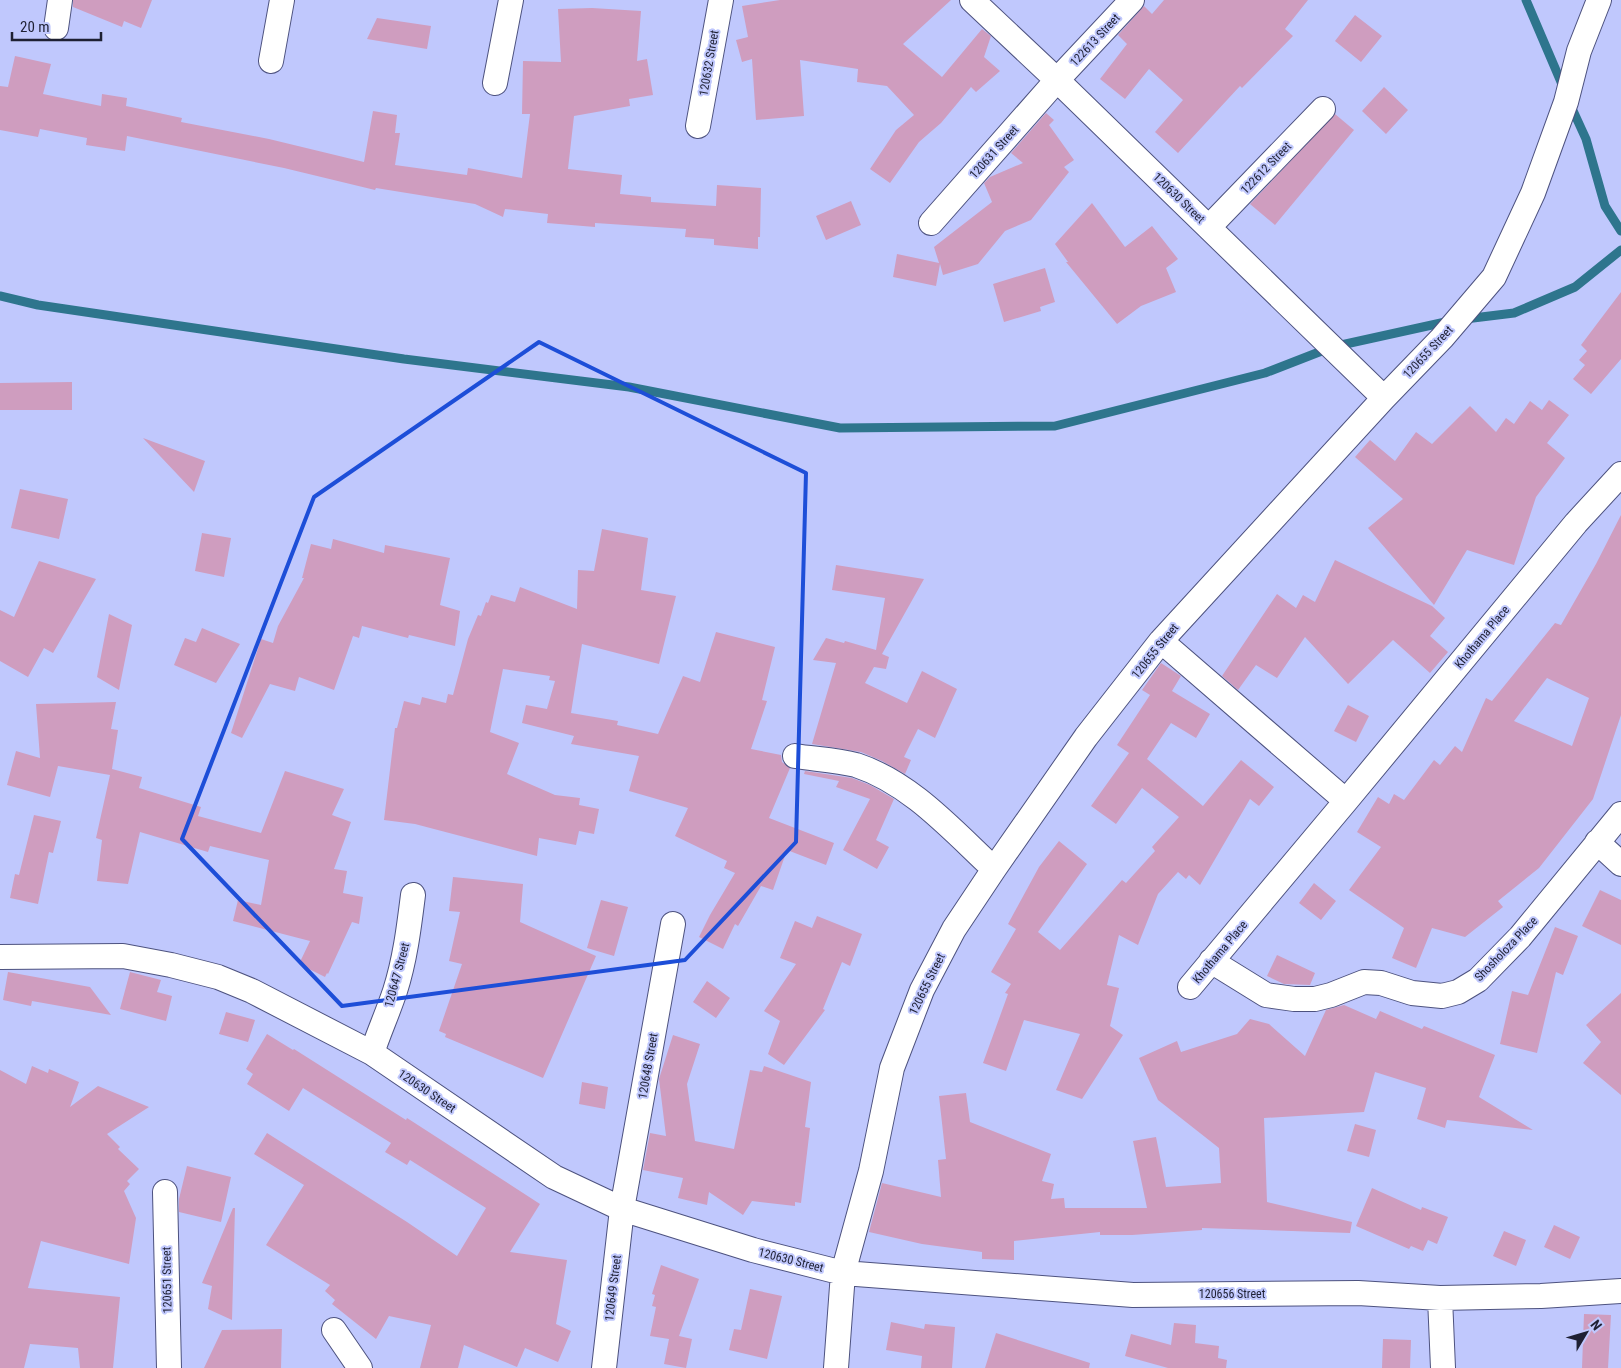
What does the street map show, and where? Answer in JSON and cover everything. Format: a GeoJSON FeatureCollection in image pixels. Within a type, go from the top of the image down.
{"type":"FeatureCollection","features":[{"type":"Feature","properties":{"kind":"street"},"geometry":{"type":"LineString","coordinates":[[56,28],[60,0]]}},
{"type":"Feature","properties":{"kind":"street"},"geometry":{"type":"LineString","coordinates":[[271,61],[282,0]]}},
{"type":"Feature","properties":{"kind":"street"},"geometry":{"type":"LineString","coordinates":[[495,83],[511,0]]}},
{"type":"Feature","properties":{"kind":"street","name":"120632 Street"},"geometry":{"type":"LineString","coordinates":[[698,126],[721,0]]}},
{"type":"Feature","properties":{"kind":"street","name":"120630 Street"},"geometry":{"type":"LineString","coordinates":[[972,0],[1057,80],[1384,398]]}},
{"type":"Feature","properties":{"kind":"street","name":"122613 Street"},"geometry":{"type":"LineString","coordinates":[[1057,80],[1132,0]]}},
{"type":"Feature","properties":{"kind":"street","name":"120655 Street"},"geometry":{"type":"LineString","coordinates":[[836,1368],[843,1273],[871,1171],[892,1068],[922,990],[954,930],[994,868],[1086,737],[1161,641],[1384,398],[1442,338],[1494,277],[1533,193],[1566,102],[1579,51],[1599,0]]}},
{"type":"Feature","properties":{"kind":"street","name":"120631 Street"},"geometry":{"type":"LineString","coordinates":[[931,223],[1057,80]]}},
{"type":"Feature","properties":{"kind":"street","name":"122612 Street"},"geometry":{"type":"LineString","coordinates":[[1209,227],[1323,109]]}},
{"type":"Feature","properties":{"kind":"street","name":"Khothama Place"},"geometry":{"type":"LineString","coordinates":[[1190,987],[1576,523],[1621,474]]}},
{"type":"Feature","properties":{"kind":"street"},"geometry":{"type":"LineString","coordinates":[[1161,641],[1346,801]]}},
{"type":"Feature","properties":{"kind":"street"},"geometry":{"type":"LineString","coordinates":[[795,756],[855,765],[885,777],[914,795],[994,868]]}},
{"type":"Feature","properties":{"kind":"street","name":"Shosholoza Place"},"geometry":{"type":"LineString","coordinates":[[1211,962],[1266,995],[1294,999],[1315,999],[1364,982],[1382,983],[1412,993],[1442,996],[1458,992],[1478,980],[1520,937],[1621,814]]}},
{"type":"Feature","properties":{"kind":"street"},"geometry":{"type":"LineString","coordinates":[[1597,842],[1621,864]]}},
{"type":"Feature","properties":{"kind":"street","name":"120647 Street"},"geometry":{"type":"LineString","coordinates":[[372,1053],[395,991],[409,929],[413,895]]}},
{"type":"Feature","properties":{"kind":"street","name":"120648 Street"},"geometry":{"type":"LineString","coordinates":[[622,1209],[673,924]]}},
{"type":"Feature","properties":{"kind":"street","name":"120630 Street"},"geometry":{"type":"LineString","coordinates":[[0,957],[122,956],[171,965],[218,977],[252,990],[372,1053],[554,1177],[622,1209],[753,1250],[843,1273]]}},
{"type":"Feature","properties":{"kind":"street","name":"120651 Street"},"geometry":{"type":"LineString","coordinates":[[166,1192],[169,1368]]}},
{"type":"Feature","properties":{"kind":"street","name":"120649 Street"},"geometry":{"type":"LineString","coordinates":[[604,1368],[622,1209]]}},
{"type":"Feature","properties":{"kind":"street","name":"120656 Street"},"geometry":{"type":"LineString","coordinates":[[843,1273],[1134,1295],[1358,1293],[1440,1298],[1541,1296],[1621,1291]]}},
{"type":"Feature","properties":{"kind":"street"},"geometry":{"type":"LineString","coordinates":[[1440,1298],[1443,1368]]}},
{"type":"Feature","properties":{"kind":"street"},"geometry":{"type":"LineString","coordinates":[[334,1330],[360,1368]]}},
{"type":"Feature","properties":{"kind":"highlighted area"},"geometry":{"type":"Polygon","coordinates":[[[539,342],[806,473],[796,842],[685,960],[342,1006],[182,839],[314,497],[539,342]]]}},
{"type":"Feature","properties":{"kind":"building"},"geometry":{"type":"Polygon","coordinates":[[[73,0],[152,0],[141,28],[124,21],[122,27],[73,7],[73,0]]]}},
{"type":"Feature","properties":{"kind":"building"},"geometry":{"type":"Polygon","coordinates":[[[780,0],[951,0],[903,44],[942,77],[982,29],[991,36],[984,57],[1000,71],[976,92],[971,87],[941,123],[919,142],[890,183],[870,169],[896,130],[914,115],[887,86],[857,82],[858,69],[800,60],[804,116],[756,120],[752,59],[742,62],[736,40],[748,37],[742,6],[780,0]]]}},
{"type":"Feature","properties":{"kind":"building"},"geometry":{"type":"Polygon","coordinates":[[[1164,0],[1308,0],[1285,29],[1293,36],[1242,88],[1240,86],[1178,153],[1155,132],[1183,100],[1149,69],[1125,99],[1100,79],[1127,44],[1118,35],[1144,6],[1152,14],[1164,0]]]}},
{"type":"Feature","properties":{"kind":"building"},"geometry":{"type":"Polygon","coordinates":[[[592,8],[641,11],[637,61],[647,59],[653,95],[629,99],[630,106],[574,116],[568,169],[622,175],[620,194],[651,197],[651,202],[716,206],[717,185],[761,188],[758,249],[714,245],[714,239],[685,237],[686,229],[595,223],[595,227],[547,223],[548,214],[505,209],[503,217],[475,204],[376,188],[375,190],[284,168],[127,136],[125,151],[86,145],[87,138],[40,129],[38,137],[0,130],[0,86],[8,87],[15,56],[51,64],[43,94],[101,106],[102,94],[127,98],[126,106],[182,118],[181,122],[269,139],[364,162],[373,111],[397,115],[395,133],[400,133],[395,165],[467,175],[468,168],[522,178],[530,114],[522,114],[523,61],[561,62],[558,9],[592,8]]]}},
{"type":"Feature","properties":{"kind":"building"},"geometry":{"type":"Polygon","coordinates":[[[1355,15],[1382,36],[1361,62],[1335,41],[1355,15]]]}},
{"type":"Feature","properties":{"kind":"building"},"geometry":{"type":"Polygon","coordinates":[[[377,18],[431,26],[427,49],[367,39],[377,18]]]}},
{"type":"Feature","properties":{"kind":"building"},"geometry":{"type":"Polygon","coordinates":[[[1384,87],[1408,110],[1386,134],[1362,111],[1384,87]]]}},
{"type":"Feature","properties":{"kind":"building"},"geometry":{"type":"Polygon","coordinates":[[[1046,113],[1054,120],[1049,125],[1074,160],[1064,167],[1069,172],[1031,220],[1005,231],[978,264],[943,275],[940,264],[936,286],[893,277],[897,254],[939,263],[934,247],[992,202],[984,183],[990,177],[1023,163],[1011,153],[1046,113]]]}},
{"type":"Feature","properties":{"kind":"building"},"geometry":{"type":"Polygon","coordinates":[[[1335,114],[1354,130],[1275,225],[1250,204],[1335,114]]]}},
{"type":"Feature","properties":{"kind":"building"},"geometry":{"type":"Polygon","coordinates":[[[851,201],[861,225],[826,240],[816,216],[851,201]]]}},
{"type":"Feature","properties":{"kind":"building"},"geometry":{"type":"Polygon","coordinates":[[[1092,203],[1125,247],[1152,226],[1178,259],[1166,268],[1176,292],[1141,306],[1117,324],[1066,262],[1068,262],[1055,244],[1092,203]]]}},
{"type":"Feature","properties":{"kind":"building"},"geometry":{"type":"Polygon","coordinates":[[[1045,268],[1055,302],[1040,307],[1041,311],[1004,322],[993,284],[1045,268]]]}},
{"type":"Feature","properties":{"kind":"building"},"geometry":{"type":"Polygon","coordinates":[[[1621,292],[1621,359],[1591,394],[1573,379],[1585,365],[1579,360],[1587,351],[1581,345],[1621,292]]]}},
{"type":"Feature","properties":{"kind":"building"},"geometry":{"type":"Polygon","coordinates":[[[72,382],[72,410],[0,410],[0,383],[72,382]]]}},
{"type":"Feature","properties":{"kind":"building"},"geometry":{"type":"Polygon","coordinates":[[[1549,400],[1569,415],[1547,443],[1565,458],[1536,497],[1514,565],[1467,550],[1434,605],[1368,528],[1403,499],[1355,457],[1370,440],[1395,461],[1416,432],[1432,444],[1470,406],[1496,432],[1506,418],[1514,424],[1530,401],[1542,410],[1549,400]]]}},
{"type":"Feature","properties":{"kind":"building"},"geometry":{"type":"Polygon","coordinates":[[[143,438],[205,461],[194,492],[143,438]]]}},
{"type":"Feature","properties":{"kind":"building"},"geometry":{"type":"Polygon","coordinates":[[[20,489],[68,499],[59,539],[11,528],[20,489]]]}},
{"type":"Feature","properties":{"kind":"building"},"geometry":{"type":"Polygon","coordinates":[[[1621,515],[1621,715],[1593,799],[1539,868],[1498,901],[1503,907],[1465,937],[1432,928],[1416,968],[1392,958],[1404,928],[1349,890],[1381,847],[1357,832],[1378,797],[1389,804],[1394,794],[1404,800],[1434,760],[1440,765],[1455,746],[1462,752],[1486,698],[1492,701],[1555,623],[1561,625],[1596,564],[1621,515]],[[1547,678],[1514,721],[1572,746],[1589,698],[1547,678]]]}},
{"type":"Feature","properties":{"kind":"building"},"geometry":{"type":"Polygon","coordinates":[[[602,529],[648,538],[641,590],[676,596],[659,664],[582,644],[571,713],[618,721],[617,725],[658,734],[683,676],[700,682],[716,632],[775,647],[762,700],[767,701],[751,749],[781,755],[782,762],[790,768],[769,818],[834,843],[826,865],[787,850],[773,890],[761,886],[738,926],[735,924],[723,949],[699,937],[735,873],[724,868],[727,861],[675,836],[688,808],[629,791],[639,756],[571,744],[574,736],[522,723],[526,705],[547,709],[555,681],[549,680],[550,676],[503,669],[490,732],[519,743],[507,774],[555,795],[580,798],[579,805],[599,809],[594,834],[579,831],[576,845],[539,838],[537,856],[415,824],[384,820],[395,728],[397,728],[404,701],[420,705],[422,697],[446,703],[448,694],[453,695],[468,639],[478,615],[481,616],[486,602],[488,603],[491,595],[515,602],[520,587],[577,609],[578,570],[594,571],[602,529]]]}},
{"type":"Feature","properties":{"kind":"building"},"geometry":{"type":"Polygon","coordinates":[[[202,533],[231,538],[224,577],[195,571],[202,533]]]}},
{"type":"Feature","properties":{"kind":"building"},"geometry":{"type":"Polygon","coordinates":[[[333,539],[384,553],[385,545],[450,558],[440,605],[460,611],[455,646],[409,635],[408,638],[362,626],[359,638],[353,636],[334,690],[299,677],[295,691],[270,684],[242,738],[231,733],[261,639],[273,643],[278,626],[304,578],[302,578],[311,544],[331,549],[333,539]]]}},
{"type":"Feature","properties":{"kind":"building"},"geometry":{"type":"Polygon","coordinates":[[[1335,560],[1432,606],[1445,618],[1430,636],[1448,652],[1430,673],[1393,640],[1348,684],[1305,637],[1277,678],[1256,665],[1238,690],[1222,676],[1277,594],[1296,608],[1303,595],[1315,602],[1335,560]]]}},
{"type":"Feature","properties":{"kind":"building"},"geometry":{"type":"Polygon","coordinates":[[[39,561],[96,579],[53,653],[44,648],[28,677],[0,661],[0,610],[14,617],[39,561]]]}},
{"type":"Feature","properties":{"kind":"building"},"geometry":{"type":"Polygon","coordinates":[[[836,565],[924,579],[882,654],[889,657],[886,669],[874,667],[865,683],[907,703],[922,671],[957,689],[935,738],[918,729],[904,757],[911,760],[905,774],[861,752],[812,744],[836,663],[813,660],[826,638],[844,643],[845,641],[876,650],[885,598],[832,590],[836,565]]]}},
{"type":"Feature","properties":{"kind":"building"},"geometry":{"type":"Polygon","coordinates":[[[109,614],[132,625],[119,690],[97,677],[109,614]]]}},
{"type":"Feature","properties":{"kind":"building"},"geometry":{"type":"Polygon","coordinates":[[[202,628],[240,644],[216,683],[174,665],[185,638],[196,642],[202,628]]]}},
{"type":"Feature","properties":{"kind":"building"},"geometry":{"type":"Polygon","coordinates":[[[1161,663],[1181,676],[1172,691],[1210,714],[1196,738],[1171,723],[1147,759],[1203,806],[1241,760],[1274,787],[1259,806],[1250,799],[1200,885],[1189,875],[1186,879],[1178,872],[1158,894],[1138,945],[1119,935],[1107,985],[1119,988],[1110,1026],[1123,1035],[1082,1099],[1056,1090],[1080,1034],[1024,1020],[1006,1071],[983,1063],[1008,994],[1005,993],[1011,984],[991,972],[1016,929],[1008,924],[1039,867],[1059,841],[1087,864],[1038,932],[1060,950],[1122,880],[1126,883],[1155,851],[1152,847],[1179,817],[1142,788],[1116,824],[1091,806],[1129,753],[1117,745],[1150,695],[1142,690],[1161,663]]]}},
{"type":"Feature","properties":{"kind":"building"},"geometry":{"type":"Polygon","coordinates":[[[116,702],[111,729],[118,730],[112,769],[142,777],[139,788],[201,807],[198,816],[261,833],[285,771],[344,789],[332,815],[351,822],[334,869],[347,871],[343,893],[363,897],[359,924],[352,922],[325,977],[299,964],[310,941],[233,921],[238,900],[261,905],[269,860],[210,846],[208,852],[140,832],[128,884],[97,881],[102,840],[96,838],[110,775],[58,766],[50,797],[7,785],[16,751],[40,758],[36,704],[116,702]]]}},
{"type":"Feature","properties":{"kind":"building"},"geometry":{"type":"Polygon","coordinates":[[[1348,705],[1369,716],[1356,742],[1334,731],[1348,705]]]}},
{"type":"Feature","properties":{"kind":"building"},"geometry":{"type":"Polygon","coordinates":[[[805,771],[852,778],[870,785],[894,799],[876,840],[889,847],[877,869],[843,850],[870,799],[836,787],[839,781],[804,774],[805,771]]]}},
{"type":"Feature","properties":{"kind":"building"},"geometry":{"type":"Polygon","coordinates":[[[34,815],[61,821],[53,853],[49,852],[38,904],[10,898],[15,874],[19,875],[34,815]]]}},
{"type":"Feature","properties":{"kind":"building"},"geometry":{"type":"Polygon","coordinates":[[[453,877],[523,884],[520,922],[596,956],[543,1078],[445,1037],[446,1034],[439,1031],[462,964],[449,961],[460,912],[449,911],[453,877]]]}},
{"type":"Feature","properties":{"kind":"building"},"geometry":{"type":"Polygon","coordinates":[[[1314,883],[1336,901],[1321,920],[1299,903],[1314,883]]]}},
{"type":"Feature","properties":{"kind":"building"},"geometry":{"type":"Polygon","coordinates":[[[1600,890],[1621,900],[1621,945],[1582,926],[1600,890]]]}},
{"type":"Feature","properties":{"kind":"building"},"geometry":{"type":"Polygon","coordinates":[[[601,900],[628,907],[614,956],[587,948],[601,900]]]}},
{"type":"Feature","properties":{"kind":"building"},"geometry":{"type":"Polygon","coordinates":[[[817,916],[862,934],[850,966],[842,962],[823,1009],[825,1010],[784,1065],[768,1054],[780,1021],[764,1011],[796,964],[780,958],[795,921],[812,928],[817,916]]]}},
{"type":"Feature","properties":{"kind":"building"},"geometry":{"type":"Polygon","coordinates":[[[1555,927],[1578,936],[1563,975],[1556,972],[1537,1053],[1500,1044],[1512,991],[1528,995],[1555,927]]]}},
{"type":"Feature","properties":{"kind":"building"},"geometry":{"type":"Polygon","coordinates":[[[1277,955],[1315,973],[1310,985],[1284,984],[1267,976],[1277,955]]]}},
{"type":"Feature","properties":{"kind":"building"},"geometry":{"type":"Polygon","coordinates":[[[8,972],[90,987],[111,1015],[32,1001],[31,1006],[3,1000],[8,972]]]}},
{"type":"Feature","properties":{"kind":"building"},"geometry":{"type":"Polygon","coordinates":[[[130,972],[161,980],[157,992],[172,996],[166,1021],[120,1009],[130,972]]]}},
{"type":"Feature","properties":{"kind":"building"},"geometry":{"type":"Polygon","coordinates":[[[707,981],[730,998],[716,1018],[693,1002],[707,981]]]}},
{"type":"Feature","properties":{"kind":"building"},"geometry":{"type":"Polygon","coordinates":[[[1621,993],[1621,1095],[1583,1063],[1601,1042],[1586,1025],[1621,993]]]}},
{"type":"Feature","properties":{"kind":"building"},"geometry":{"type":"Polygon","coordinates":[[[1344,1005],[1376,1019],[1380,1011],[1422,1029],[1424,1026],[1495,1055],[1479,1097],[1533,1130],[1447,1120],[1445,1128],[1417,1119],[1426,1088],[1375,1072],[1364,1112],[1264,1118],[1267,1202],[1352,1222],[1350,1233],[1202,1228],[1202,1230],[1132,1235],[1100,1235],[1100,1232],[1014,1241],[1014,1260],[982,1259],[982,1252],[922,1244],[869,1232],[882,1183],[941,1197],[938,1160],[946,1159],[939,1096],[966,1093],[970,1122],[1051,1154],[1042,1181],[1054,1184],[1051,1199],[1064,1198],[1065,1208],[1147,1208],[1133,1141],[1156,1137],[1166,1187],[1221,1183],[1219,1148],[1158,1100],[1139,1058],[1177,1041],[1181,1052],[1237,1034],[1250,1019],[1269,1024],[1305,1056],[1326,1010],[1344,1005]]]}},
{"type":"Feature","properties":{"kind":"building"},"geometry":{"type":"Polygon","coordinates":[[[226,1012],[255,1020],[248,1042],[219,1034],[226,1012]]]}},
{"type":"Feature","properties":{"kind":"building"},"geometry":{"type":"Polygon","coordinates":[[[267,1034],[406,1120],[407,1118],[540,1204],[510,1252],[567,1260],[556,1324],[571,1331],[558,1362],[525,1348],[517,1367],[464,1345],[458,1368],[420,1368],[431,1325],[389,1316],[376,1339],[332,1304],[335,1300],[325,1291],[330,1285],[266,1245],[304,1185],[254,1154],[267,1133],[457,1256],[486,1208],[410,1160],[407,1165],[385,1152],[391,1143],[303,1088],[289,1111],[247,1084],[253,1074],[246,1069],[267,1034]]]}},
{"type":"Feature","properties":{"kind":"building"},"geometry":{"type":"Polygon","coordinates":[[[673,1035],[700,1044],[687,1084],[695,1141],[734,1149],[750,1070],[762,1072],[764,1066],[811,1082],[805,1127],[810,1128],[801,1203],[795,1202],[795,1206],[752,1201],[743,1215],[709,1192],[707,1205],[678,1198],[683,1178],[643,1170],[650,1133],[666,1136],[659,1079],[673,1035]]]}},
{"type":"Feature","properties":{"kind":"building"},"geometry":{"type":"Polygon","coordinates":[[[32,1066],[48,1073],[49,1069],[79,1082],[70,1107],[98,1086],[149,1107],[107,1134],[120,1147],[118,1149],[139,1169],[127,1181],[130,1184],[124,1191],[136,1218],[129,1264],[41,1241],[28,1288],[120,1297],[113,1368],[80,1368],[78,1348],[30,1344],[24,1368],[0,1368],[0,1070],[26,1084],[32,1066]]]}},
{"type":"Feature","properties":{"kind":"building"},"geometry":{"type":"Polygon","coordinates":[[[582,1082],[608,1087],[605,1109],[579,1104],[582,1082]]]}},
{"type":"Feature","properties":{"kind":"building"},"geometry":{"type":"Polygon","coordinates":[[[1355,1124],[1376,1130],[1369,1157],[1347,1151],[1355,1124]]]}},
{"type":"Feature","properties":{"kind":"building"},"geometry":{"type":"Polygon","coordinates":[[[187,1166],[231,1177],[221,1222],[179,1212],[179,1199],[187,1166]]]}},
{"type":"Feature","properties":{"kind":"building"},"geometry":{"type":"Polygon","coordinates":[[[1372,1188],[1421,1210],[1422,1207],[1448,1217],[1437,1244],[1428,1240],[1423,1251],[1411,1246],[1409,1249],[1356,1226],[1372,1188]]]}},
{"type":"Feature","properties":{"kind":"building"},"geometry":{"type":"Polygon","coordinates":[[[233,1208],[235,1208],[232,1320],[208,1309],[212,1286],[202,1283],[233,1208]]]}},
{"type":"Feature","properties":{"kind":"building"},"geometry":{"type":"Polygon","coordinates":[[[1554,1225],[1580,1237],[1570,1259],[1544,1247],[1554,1225]]]}},
{"type":"Feature","properties":{"kind":"building"},"geometry":{"type":"Polygon","coordinates":[[[1504,1231],[1526,1240],[1516,1266],[1493,1256],[1504,1231]]]}},
{"type":"Feature","properties":{"kind":"building"},"geometry":{"type":"Polygon","coordinates":[[[661,1265],[699,1279],[679,1336],[692,1339],[686,1368],[664,1364],[669,1339],[650,1336],[656,1307],[652,1306],[655,1295],[652,1294],[661,1265]]]}},
{"type":"Feature","properties":{"kind":"building"},"geometry":{"type":"Polygon","coordinates":[[[750,1289],[782,1296],[767,1359],[729,1350],[734,1329],[741,1330],[750,1289]]]}},
{"type":"Feature","properties":{"kind":"building"},"geometry":{"type":"Polygon","coordinates":[[[1584,1314],[1611,1315],[1608,1368],[1582,1368],[1584,1314]]]}},
{"type":"Feature","properties":{"kind":"building"},"geometry":{"type":"Polygon","coordinates":[[[891,1322],[924,1329],[925,1324],[955,1327],[952,1368],[921,1368],[922,1356],[886,1350],[891,1322]]]}},
{"type":"Feature","properties":{"kind":"building"},"geometry":{"type":"Polygon","coordinates":[[[1174,1323],[1196,1325],[1195,1343],[1219,1346],[1218,1358],[1227,1360],[1226,1368],[1168,1368],[1125,1356],[1131,1334],[1171,1345],[1174,1323]]]}},
{"type":"Feature","properties":{"kind":"building"},"geometry":{"type":"Polygon","coordinates":[[[282,1329],[281,1368],[204,1368],[222,1330],[282,1329]]]}},
{"type":"Feature","properties":{"kind":"building"},"geometry":{"type":"Polygon","coordinates":[[[996,1333],[1090,1363],[1089,1368],[985,1368],[996,1333]]]}},
{"type":"Feature","properties":{"kind":"building"},"geometry":{"type":"Polygon","coordinates":[[[1383,1339],[1411,1340],[1410,1368],[1382,1368],[1383,1339]]]}},
{"type":"Feature","properties":{"kind":"waterway"},"geometry":{"type":"LineString","coordinates":[[1526,0],[1564,89]]}},
{"type":"Feature","properties":{"kind":"waterway"},"geometry":{"type":"LineString","coordinates":[[1570,104],[1586,139],[1605,206],[1621,231]]}},
{"type":"Feature","properties":{"kind":"waterway"},"geometry":{"type":"LineString","coordinates":[[1465,319],[1514,313],[1575,287],[1621,250]]}},
{"type":"Feature","properties":{"kind":"waterway"},"geometry":{"type":"LineString","coordinates":[[0,296],[38,305],[404,359],[629,387],[840,428],[1055,426],[1265,373],[1332,347],[1450,321]]}}]}
